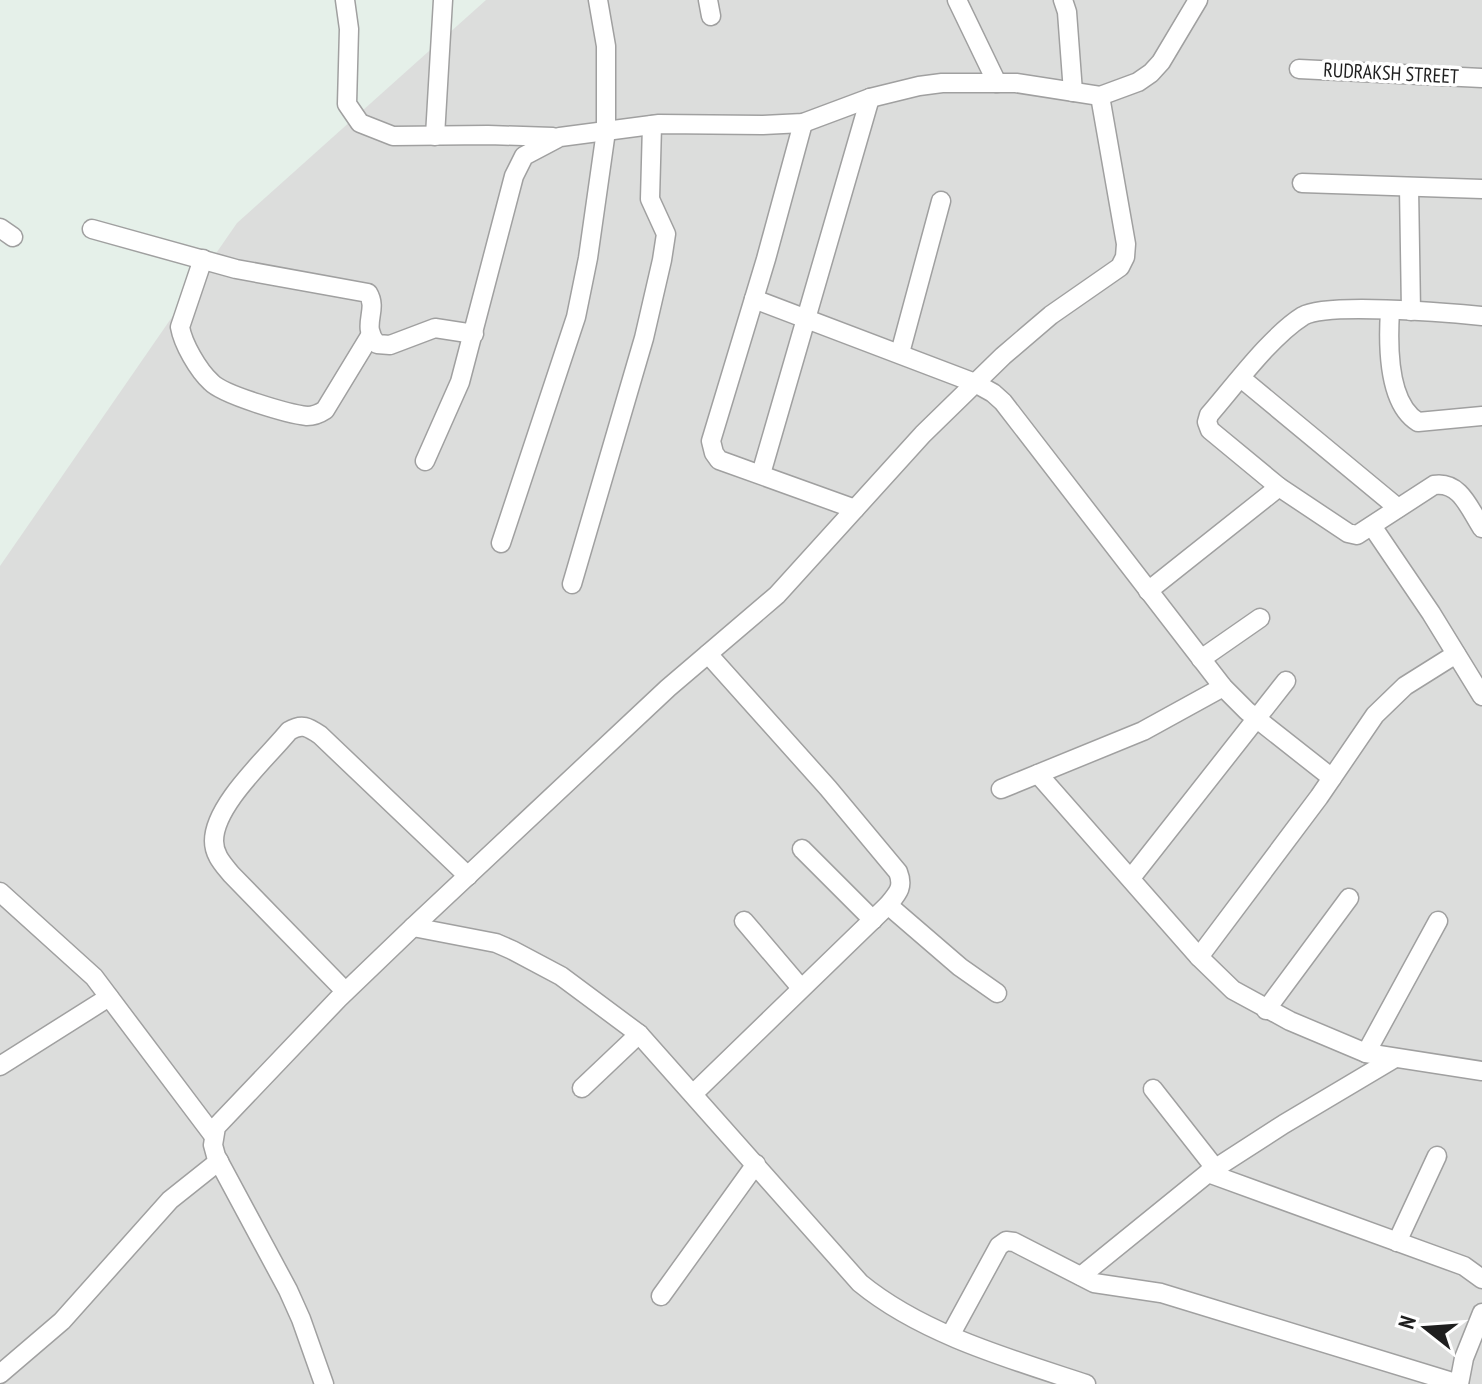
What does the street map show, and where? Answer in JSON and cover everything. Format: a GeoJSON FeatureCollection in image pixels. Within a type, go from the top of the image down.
{"type":"FeatureCollection","features":[{"type":"Feature","properties":{"kind":"street"},"geometry":{"type":"LineString","coordinates":[[345,0],[349,29],[347,104],[360,123],[393,136],[560,137],[652,125],[803,123],[870,98],[930,84],[1016,83],[1100,96],[1138,82],[1151,73],[1161,62],[1198,0]]}},
{"type":"Feature","properties":{"kind":"street"},"geometry":{"type":"LineString","coordinates":[[435,136],[443,0]]}},
{"type":"Feature","properties":{"kind":"street"},"geometry":{"type":"LineString","coordinates":[[501,543],[576,317],[606,131],[606,46],[598,0]]}},
{"type":"Feature","properties":{"kind":"street"},"geometry":{"type":"LineString","coordinates":[[957,0],[997,83]]}},
{"type":"Feature","properties":{"kind":"street"},"geometry":{"type":"LineString","coordinates":[[1063,0],[1067,12],[1073,92]]}},
{"type":"Feature","properties":{"kind":"street","name":"RUDRAKSH STREET"},"geometry":{"type":"LineString","coordinates":[[1299,69],[1482,78]]}},
{"type":"Feature","properties":{"kind":"street"},"geometry":{"type":"LineString","coordinates":[[324,1384],[288,1290],[219,1161],[213,1145],[216,1127],[345,991],[668,688],[777,595],[923,434],[975,383],[1051,315],[1114,272],[1125,257],[1126,244],[1100,96]]}},
{"type":"Feature","properties":{"kind":"street"},"geometry":{"type":"LineString","coordinates":[[761,474],[870,98]]}},
{"type":"Feature","properties":{"kind":"street"},"geometry":{"type":"LineString","coordinates":[[803,123],[711,441],[719,460],[855,509]]}},
{"type":"Feature","properties":{"kind":"street"},"geometry":{"type":"LineString","coordinates":[[572,584],[644,338],[662,260],[666,234],[650,199],[652,125]]}},
{"type":"Feature","properties":{"kind":"street"},"geometry":{"type":"LineString","coordinates":[[425,461],[460,382],[518,163],[539,146],[560,137]]}},
{"type":"Feature","properties":{"kind":"street"},"geometry":{"type":"LineString","coordinates":[[1302,183],[1482,189]]}},
{"type":"Feature","properties":{"kind":"street"},"geometry":{"type":"LineString","coordinates":[[1409,187],[1411,311]]}},
{"type":"Feature","properties":{"kind":"street"},"geometry":{"type":"LineString","coordinates":[[900,353],[941,201]]}},
{"type":"Feature","properties":{"kind":"street"},"geometry":{"type":"LineString","coordinates":[[92,229],[236,269],[368,293],[372,300],[368,328],[377,344],[390,345],[435,328],[474,334]]}},
{"type":"Feature","properties":{"kind":"street"},"geometry":{"type":"LineString","coordinates":[[203,259],[180,327],[205,375],[222,390],[272,408],[307,416],[317,415],[325,410],[370,336]]}},
{"type":"Feature","properties":{"kind":"street"},"geometry":{"type":"LineString","coordinates":[[754,299],[900,353],[993,393],[1223,687],[1332,778]]}},
{"type":"Feature","properties":{"kind":"street"},"geometry":{"type":"LineString","coordinates":[[1482,316],[1336,310],[1306,314],[1260,357],[1209,415],[1207,422],[1210,430],[1279,487],[1348,533],[1357,535],[1434,485],[1451,485],[1457,489],[1482,528]]}},
{"type":"Feature","properties":{"kind":"street"},"geometry":{"type":"LineString","coordinates":[[1390,311],[1389,365],[1406,411],[1418,422],[1482,416]]}},
{"type":"Feature","properties":{"kind":"street"},"geometry":{"type":"LineString","coordinates":[[1241,378],[1398,508]]}},
{"type":"Feature","properties":{"kind":"street"},"geometry":{"type":"LineString","coordinates":[[1148,591],[1279,487]]}},
{"type":"Feature","properties":{"kind":"street"},"geometry":{"type":"LineString","coordinates":[[1372,526],[1482,696]]}},
{"type":"Feature","properties":{"kind":"street"},"geometry":{"type":"LineString","coordinates":[[1201,659],[1260,618]]}},
{"type":"Feature","properties":{"kind":"street"},"geometry":{"type":"LineString","coordinates":[[693,1094],[888,905],[902,883],[898,872],[828,788],[708,654]]}},
{"type":"Feature","properties":{"kind":"street"},"geometry":{"type":"LineString","coordinates":[[1199,957],[1375,715],[1405,686],[1456,654]]}},
{"type":"Feature","properties":{"kind":"street"},"geometry":{"type":"LineString","coordinates":[[1131,878],[1286,681]]}},
{"type":"Feature","properties":{"kind":"street"},"geometry":{"type":"LineString","coordinates":[[1001,789],[1143,731],[1223,687]]}},
{"type":"Feature","properties":{"kind":"street"},"geometry":{"type":"LineString","coordinates":[[345,991],[231,874],[219,859],[214,842],[223,810],[289,731],[297,726],[306,726],[320,735],[468,876]]}},
{"type":"Feature","properties":{"kind":"street"},"geometry":{"type":"LineString","coordinates":[[1038,774],[1219,979],[1266,1010],[1366,1053],[1482,1071]]}},
{"type":"Feature","properties":{"kind":"street"},"geometry":{"type":"LineString","coordinates":[[802,849],[873,920]]}},
{"type":"Feature","properties":{"kind":"street"},"geometry":{"type":"LineString","coordinates":[[0,892],[76,959],[109,997],[213,1135]]}},
{"type":"Feature","properties":{"kind":"street"},"geometry":{"type":"LineString","coordinates":[[1266,1010],[1349,898]]}},
{"type":"Feature","properties":{"kind":"street"},"geometry":{"type":"LineString","coordinates":[[888,905],[970,975],[997,993]]}},
{"type":"Feature","properties":{"kind":"street"},"geometry":{"type":"LineString","coordinates":[[744,921],[801,988]]}},
{"type":"Feature","properties":{"kind":"street"},"geometry":{"type":"LineString","coordinates":[[1366,1053],[1438,921]]}},
{"type":"Feature","properties":{"kind":"street"},"geometry":{"type":"LineString","coordinates":[[413,927],[496,943],[512,950],[561,976],[639,1034],[860,1283],[905,1315],[1013,1360],[1086,1384]]}},
{"type":"Feature","properties":{"kind":"street"},"geometry":{"type":"LineString","coordinates":[[0,1066],[109,997]]}},
{"type":"Feature","properties":{"kind":"street"},"geometry":{"type":"LineString","coordinates":[[582,1088],[639,1034]]}},
{"type":"Feature","properties":{"kind":"street"},"geometry":{"type":"LineString","coordinates":[[1081,1276],[1212,1171],[1395,1058]]}},
{"type":"Feature","properties":{"kind":"street"},"geometry":{"type":"LineString","coordinates":[[1153,1089],[1212,1171],[1464,1266],[1482,1279]]}},
{"type":"Feature","properties":{"kind":"street"},"geometry":{"type":"LineString","coordinates":[[1397,1242],[1437,1156]]}},
{"type":"Feature","properties":{"kind":"street"},"geometry":{"type":"LineString","coordinates":[[0,1374],[62,1321],[170,1200],[219,1161]]}},
{"type":"Feature","properties":{"kind":"street"},"geometry":{"type":"LineString","coordinates":[[661,1296],[756,1164]]}},
{"type":"Feature","properties":{"kind":"street"},"geometry":{"type":"LineString","coordinates":[[951,1334],[999,1246],[1006,1241],[1014,1242],[1107,1287],[1161,1293],[1459,1384],[1464,1358],[1482,1313]]}},
{"type":"Feature","properties":{"kind":"shaded area"},"geometry":{"type":"Polygon","coordinates":[[[486,0],[1482,0],[1482,1384],[0,1384],[0,566],[237,223],[486,0]]]}}]}
